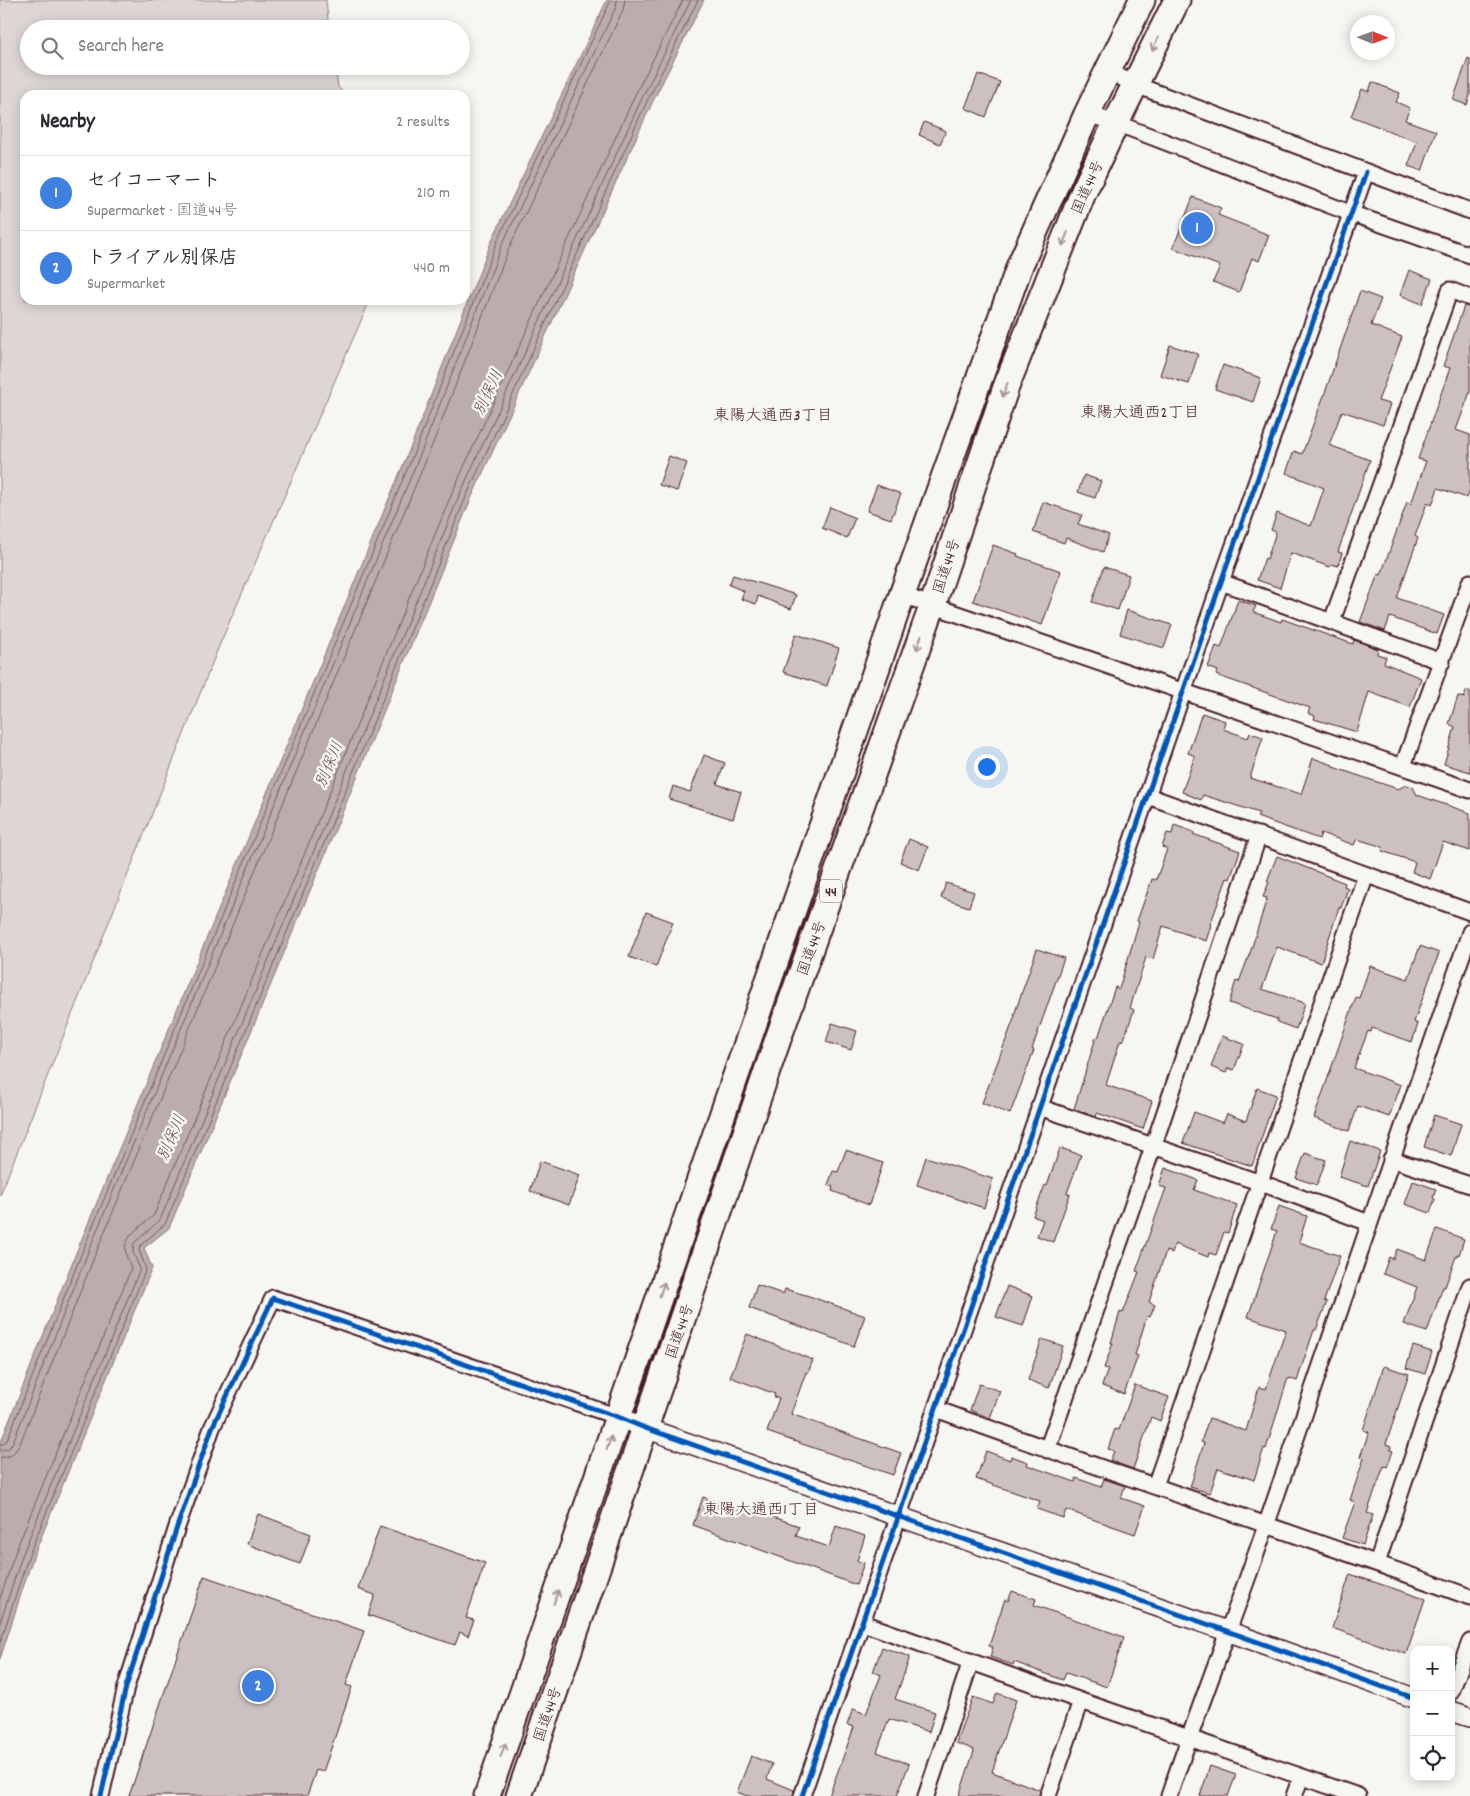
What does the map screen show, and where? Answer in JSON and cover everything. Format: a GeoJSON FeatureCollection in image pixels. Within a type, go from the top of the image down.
{"type":"FeatureCollection","features":[{"type":"Feature","properties":{"kind":"highway","name":"国道44号"},"geometry":{"type":"LineString","coordinates":[[487,1796],[902,594],[1020,265],[1087,114],[1142,0]]}},
{"type":"Feature","properties":{"kind":"highway","name":"国道44号"},"geometry":{"type":"LineString","coordinates":[[518,1796],[778,1039],[933,604],[1006,386],[1084,193],[1116,123],[1177,0]]}},
{"type":"Feature","properties":{"kind":"street"},"geometry":{"type":"LineString","coordinates":[[1108,71],[1136,85],[1470,211]]}},
{"type":"Feature","properties":{"kind":"street"},"geometry":{"type":"LineString","coordinates":[[1087,114],[1116,123],[1350,214],[1470,256]]}},
{"type":"Feature","properties":{"kind":"street"},"geometry":{"type":"LineString","coordinates":[[802,1796],[900,1517],[1039,1107],[1221,582],[1366,172]]}},
{"type":"Feature","properties":{"kind":"street"},"geometry":{"type":"LineString","coordinates":[[1332,621],[1450,290],[1470,298]]}},
{"type":"Feature","properties":{"kind":"street"},"geometry":{"type":"LineString","coordinates":[[1221,582],[1442,662]]}},
{"type":"Feature","properties":{"kind":"street"},"geometry":{"type":"LineString","coordinates":[[1403,766],[1470,582]]}},
{"type":"Feature","properties":{"kind":"street"},"geometry":{"type":"LineString","coordinates":[[902,594],[1470,790]]}},
{"type":"Feature","properties":{"kind":"street"},"geometry":{"type":"LineString","coordinates":[[1148,796],[1470,912]]}},
{"type":"Feature","properties":{"kind":"street"},"geometry":{"type":"LineString","coordinates":[[1047,1450],[1259,835]]}},
{"type":"Feature","properties":{"kind":"street"},"geometry":{"type":"LineString","coordinates":[[1155,1486],[1366,875]]}},
{"type":"Feature","properties":{"kind":"street"},"geometry":{"type":"LineString","coordinates":[[1169,1796],[1266,1526],[1470,932]]}},
{"type":"Feature","properties":{"kind":"street"},"geometry":{"type":"LineString","coordinates":[[1039,1107],[1369,1222]]}},
{"type":"Feature","properties":{"kind":"street"},"geometry":{"type":"LineString","coordinates":[[1391,1159],[1470,1185]]}},
{"type":"Feature","properties":{"kind":"street"},"geometry":{"type":"LineString","coordinates":[[1377,1563],[1470,1286]]}},
{"type":"Feature","properties":{"kind":"street"},"geometry":{"type":"LineString","coordinates":[[102,1796],[126,1688],[177,1527],[212,1428],[273,1298],[618,1417],[1410,1697]]}},
{"type":"Feature","properties":{"kind":"street"},"geometry":{"type":"LineString","coordinates":[[936,1409],[1047,1450],[1377,1563],[1470,1597]]}},
{"type":"Feature","properties":{"kind":"street"},"geometry":{"type":"LineString","coordinates":[[863,1623],[1081,1701],[1358,1796]]}},
{"type":"Feature","properties":{"kind":"street"},"geometry":{"type":"LineString","coordinates":[[1451,1691],[1470,1642]]}},
{"type":"Feature","properties":{"kind":"street"},"geometry":{"type":"LineString","coordinates":[[926,1796],[971,1661]]}},
{"type":"Feature","properties":{"kind":"street"},"geometry":{"type":"LineString","coordinates":[[1048,1796],[1081,1701]]}},
{"type":"Feature","properties":{"kind":"street"},"geometry":{"type":"LineString","coordinates":[[1455,1712],[1470,1717]]}},
{"type":"Feature","properties":{"kind":"street"},"geometry":{"type":"LineString","coordinates":[[1294,1796],[1301,1777]]}},
{"type":"Feature","properties":{"kind":"shaded area"},"geometry":{"type":"Polygon","coordinates":[[[0,0],[326,0],[328,20],[20,20],[20,75],[336,75],[338,87],[341,90],[20,90],[20,305],[368,305],[219,646],[0,1195],[0,0]]]}},
{"type":"Feature","properties":{"kind":"water","name":"別保川"},"geometry":{"type":"Polygon","coordinates":[[[607,0],[704,0],[653,101],[470,501],[169,1228],[144,1248],[152,1268],[33,1557],[0,1659],[0,1444],[78,1248],[413,441],[466,305],[470,305],[470,296],[492,240],[607,0]]]}},
{"type":"Feature","properties":{"kind":"building"},"geometry":{"type":"Polygon","coordinates":[[[1468,58],[1470,59],[1470,95],[1467,105],[1453,100],[1468,58]]]}},
{"type":"Feature","properties":{"kind":"building"},"geometry":{"type":"Polygon","coordinates":[[[978,74],[1000,82],[986,117],[965,108],[978,74]]]}},
{"type":"Feature","properties":{"kind":"building"},"geometry":{"type":"Polygon","coordinates":[[[1372,82],[1400,93],[1396,102],[1410,108],[1405,120],[1436,131],[1422,171],[1408,166],[1417,142],[1351,116],[1362,89],[1369,92],[1372,82]]]}},
{"type":"Feature","properties":{"kind":"building"},"geometry":{"type":"Polygon","coordinates":[[[924,122],[946,131],[940,144],[919,135],[924,122]]]}},
{"type":"Feature","properties":{"kind":"building"},"geometry":{"type":"Polygon","coordinates":[[[1193,197],[1221,208],[1218,215],[1269,235],[1259,261],[1252,258],[1239,292],[1213,282],[1220,266],[1173,248],[1193,197]]]}},
{"type":"Feature","properties":{"kind":"building"},"geometry":{"type":"Polygon","coordinates":[[[1409,270],[1432,279],[1422,304],[1400,295],[1409,270]]]}},
{"type":"Feature","properties":{"kind":"building"},"geometry":{"type":"Polygon","coordinates":[[[1360,291],[1381,299],[1371,325],[1402,337],[1378,401],[1390,404],[1383,425],[1342,411],[1329,445],[1370,460],[1338,552],[1342,553],[1338,566],[1332,564],[1330,567],[1291,553],[1280,588],[1257,580],[1265,558],[1267,559],[1276,532],[1271,530],[1277,513],[1311,526],[1324,488],[1286,473],[1294,451],[1302,454],[1360,291]]]}},
{"type":"Feature","properties":{"kind":"building"},"geometry":{"type":"Polygon","coordinates":[[[1464,306],[1470,307],[1470,392],[1456,430],[1470,435],[1470,490],[1467,498],[1438,488],[1432,505],[1427,503],[1415,536],[1418,538],[1397,598],[1444,615],[1437,634],[1390,617],[1385,631],[1360,622],[1378,574],[1381,575],[1407,502],[1411,504],[1426,461],[1418,459],[1450,368],[1443,366],[1464,306]]]}},
{"type":"Feature","properties":{"kind":"building"},"geometry":{"type":"Polygon","coordinates":[[[1170,345],[1198,354],[1189,384],[1160,375],[1170,345]]]}},
{"type":"Feature","properties":{"kind":"building"},"geometry":{"type":"Polygon","coordinates":[[[1223,365],[1261,378],[1253,402],[1215,389],[1223,365]]]}},
{"type":"Feature","properties":{"kind":"building"},"geometry":{"type":"Polygon","coordinates":[[[669,456],[687,463],[677,491],[659,485],[669,456]]]}},
{"type":"Feature","properties":{"kind":"building"},"geometry":{"type":"Polygon","coordinates":[[[1084,475],[1101,481],[1095,498],[1078,492],[1084,475]]]}},
{"type":"Feature","properties":{"kind":"building"},"geometry":{"type":"Polygon","coordinates":[[[877,485],[901,494],[891,519],[867,511],[877,485]]]}},
{"type":"Feature","properties":{"kind":"building"},"geometry":{"type":"Polygon","coordinates":[[[1043,502],[1082,515],[1078,524],[1109,535],[1103,552],[1066,538],[1064,543],[1033,532],[1043,502]]]}},
{"type":"Feature","properties":{"kind":"building"},"geometry":{"type":"Polygon","coordinates":[[[830,507],[855,518],[847,538],[822,528],[830,507]]]}},
{"type":"Feature","properties":{"kind":"building"},"geometry":{"type":"Polygon","coordinates":[[[993,545],[1018,554],[1017,556],[1061,571],[1042,625],[973,601],[993,545]]]}},
{"type":"Feature","properties":{"kind":"building"},"geometry":{"type":"Polygon","coordinates":[[[1104,567],[1129,575],[1118,610],[1092,602],[1104,567]]]}},
{"type":"Feature","properties":{"kind":"building"},"geometry":{"type":"Polygon","coordinates":[[[733,575],[796,595],[791,609],[758,596],[756,604],[741,599],[744,591],[729,585],[733,575]]]}},
{"type":"Feature","properties":{"kind":"building"},"geometry":{"type":"Polygon","coordinates":[[[1238,600],[1256,606],[1253,612],[1281,622],[1282,619],[1353,644],[1354,640],[1378,649],[1377,654],[1386,657],[1384,663],[1421,678],[1410,707],[1369,692],[1357,732],[1314,719],[1315,716],[1308,713],[1310,708],[1216,675],[1218,671],[1208,667],[1216,646],[1221,648],[1238,600]]]}},
{"type":"Feature","properties":{"kind":"building"},"geometry":{"type":"Polygon","coordinates":[[[1127,610],[1172,625],[1164,648],[1120,634],[1127,610]]]}},
{"type":"Feature","properties":{"kind":"building"},"geometry":{"type":"Polygon","coordinates":[[[796,634],[839,648],[827,686],[783,672],[796,634]]]}},
{"type":"Feature","properties":{"kind":"building"},"geometry":{"type":"Polygon","coordinates":[[[1466,691],[1470,691],[1470,772],[1444,764],[1455,727],[1449,724],[1458,696],[1464,698],[1466,691]]]}},
{"type":"Feature","properties":{"kind":"building"},"geometry":{"type":"Polygon","coordinates":[[[1202,713],[1225,721],[1223,729],[1248,738],[1250,733],[1263,737],[1250,778],[1301,794],[1313,758],[1333,765],[1333,767],[1398,789],[1406,785],[1413,787],[1417,795],[1470,813],[1470,851],[1443,842],[1430,879],[1412,872],[1415,862],[1382,851],[1383,847],[1357,839],[1354,845],[1321,833],[1319,839],[1257,817],[1259,813],[1203,795],[1201,800],[1182,792],[1195,756],[1188,753],[1202,713]]]}},
{"type":"Feature","properties":{"kind":"building"},"geometry":{"type":"Polygon","coordinates":[[[704,755],[725,763],[717,784],[741,792],[733,819],[669,799],[673,786],[690,792],[704,755]]]}},
{"type":"Feature","properties":{"kind":"building"},"geometry":{"type":"Polygon","coordinates":[[[1174,825],[1240,851],[1230,879],[1227,878],[1206,941],[1163,926],[1153,959],[1146,957],[1130,1008],[1134,1010],[1123,1042],[1120,1041],[1106,1085],[1152,1101],[1143,1129],[1097,1113],[1096,1117],[1074,1109],[1096,1037],[1098,1038],[1115,987],[1119,989],[1139,922],[1137,921],[1152,879],[1156,880],[1167,849],[1162,847],[1167,833],[1172,834],[1174,825]]]}},
{"type":"Feature","properties":{"kind":"building"},"geometry":{"type":"Polygon","coordinates":[[[909,839],[928,847],[919,870],[900,862],[909,839]]]}},
{"type":"Feature","properties":{"kind":"building"},"geometry":{"type":"Polygon","coordinates":[[[1277,856],[1345,883],[1344,886],[1348,888],[1341,908],[1339,907],[1321,963],[1277,947],[1262,989],[1305,1003],[1296,1029],[1277,1022],[1277,1019],[1229,1003],[1236,981],[1239,982],[1251,950],[1267,898],[1263,897],[1269,882],[1267,881],[1277,856]]]}},
{"type":"Feature","properties":{"kind":"building"},"geometry":{"type":"Polygon","coordinates":[[[946,883],[974,892],[969,907],[941,898],[946,883]]]}},
{"type":"Feature","properties":{"kind":"building"},"geometry":{"type":"Polygon","coordinates":[[[646,912],[673,922],[656,967],[629,957],[646,912]]]}},
{"type":"Feature","properties":{"kind":"building"},"geometry":{"type":"Polygon","coordinates":[[[1420,946],[1439,953],[1414,1022],[1418,1024],[1412,1042],[1372,1028],[1371,1032],[1368,1031],[1354,1068],[1401,1085],[1389,1117],[1358,1106],[1349,1131],[1314,1118],[1356,997],[1359,998],[1370,966],[1408,979],[1420,946]]]}},
{"type":"Feature","properties":{"kind":"building"},"geometry":{"type":"Polygon","coordinates":[[[1037,949],[1064,958],[1032,1049],[1034,1050],[1010,1114],[982,1103],[1015,1016],[1037,949]]]}},
{"type":"Feature","properties":{"kind":"building"},"geometry":{"type":"Polygon","coordinates":[[[832,1023],[857,1031],[851,1050],[826,1042],[832,1023]]]}},
{"type":"Feature","properties":{"kind":"building"},"geometry":{"type":"Polygon","coordinates":[[[1222,1036],[1244,1044],[1234,1070],[1228,1068],[1226,1073],[1211,1067],[1222,1036]]]}},
{"type":"Feature","properties":{"kind":"building"},"geometry":{"type":"Polygon","coordinates":[[[1257,1088],[1276,1095],[1252,1166],[1183,1143],[1194,1112],[1223,1123],[1227,1114],[1246,1121],[1257,1088]]]}},
{"type":"Feature","properties":{"kind":"building"},"geometry":{"type":"Polygon","coordinates":[[[1434,1115],[1461,1124],[1451,1156],[1424,1147],[1434,1115]]]}},
{"type":"Feature","properties":{"kind":"building"},"geometry":{"type":"Polygon","coordinates":[[[1350,1141],[1380,1151],[1368,1186],[1339,1177],[1350,1141]]]}},
{"type":"Feature","properties":{"kind":"building"},"geometry":{"type":"Polygon","coordinates":[[[1060,1148],[1081,1155],[1067,1193],[1070,1194],[1053,1242],[1037,1236],[1043,1220],[1033,1216],[1045,1185],[1047,1186],[1060,1148]]]}},
{"type":"Feature","properties":{"kind":"building"},"geometry":{"type":"Polygon","coordinates":[[[846,1150],[883,1163],[869,1205],[832,1191],[833,1187],[828,1185],[833,1171],[838,1172],[846,1150]]]}},
{"type":"Feature","properties":{"kind":"building"},"geometry":{"type":"Polygon","coordinates":[[[1305,1153],[1326,1160],[1317,1185],[1296,1178],[1305,1153]]]}},
{"type":"Feature","properties":{"kind":"building"},"geometry":{"type":"Polygon","coordinates":[[[926,1157],[993,1179],[984,1208],[917,1185],[926,1157]]]}},
{"type":"Feature","properties":{"kind":"building"},"geometry":{"type":"Polygon","coordinates":[[[540,1161],[580,1175],[569,1205],[530,1191],[540,1161]]]}},
{"type":"Feature","properties":{"kind":"building"},"geometry":{"type":"Polygon","coordinates":[[[1165,1168],[1198,1180],[1194,1190],[1237,1205],[1228,1233],[1224,1232],[1216,1255],[1209,1253],[1208,1257],[1175,1244],[1172,1253],[1166,1251],[1149,1302],[1155,1305],[1150,1317],[1147,1316],[1135,1355],[1138,1356],[1124,1394],[1102,1386],[1108,1369],[1104,1368],[1113,1343],[1111,1343],[1120,1312],[1123,1313],[1139,1272],[1136,1271],[1166,1188],[1159,1186],[1165,1168]]]}},
{"type":"Feature","properties":{"kind":"building"},"geometry":{"type":"Polygon","coordinates":[[[1413,1181],[1436,1189],[1430,1213],[1405,1204],[1413,1181]]]}},
{"type":"Feature","properties":{"kind":"building"},"geometry":{"type":"Polygon","coordinates":[[[1279,1206],[1307,1216],[1299,1242],[1340,1256],[1324,1301],[1327,1302],[1316,1330],[1314,1330],[1297,1381],[1289,1378],[1287,1381],[1266,1449],[1264,1448],[1254,1480],[1218,1468],[1210,1493],[1190,1487],[1204,1443],[1201,1442],[1209,1418],[1246,1431],[1259,1387],[1266,1389],[1286,1330],[1248,1317],[1277,1231],[1271,1229],[1279,1206]]]}},
{"type":"Feature","properties":{"kind":"building"},"geometry":{"type":"Polygon","coordinates":[[[1437,1229],[1464,1239],[1445,1287],[1443,1287],[1427,1332],[1404,1324],[1417,1287],[1383,1274],[1389,1257],[1393,1259],[1397,1249],[1426,1260],[1437,1229]]]}},
{"type":"Feature","properties":{"kind":"building"},"geometry":{"type":"Polygon","coordinates":[[[757,1285],[783,1294],[785,1289],[865,1316],[854,1346],[749,1308],[757,1285]]]}},
{"type":"Feature","properties":{"kind":"building"},"geometry":{"type":"Polygon","coordinates":[[[1007,1286],[1033,1296],[1023,1326],[996,1317],[1007,1286]]]}},
{"type":"Feature","properties":{"kind":"building"},"geometry":{"type":"Polygon","coordinates":[[[747,1334],[813,1360],[808,1373],[806,1372],[791,1414],[901,1453],[893,1475],[767,1432],[779,1398],[774,1397],[775,1394],[730,1377],[747,1334]]]}},
{"type":"Feature","properties":{"kind":"building"},"geometry":{"type":"Polygon","coordinates":[[[1042,1339],[1063,1346],[1049,1388],[1028,1380],[1042,1339]]]}},
{"type":"Feature","properties":{"kind":"building"},"geometry":{"type":"Polygon","coordinates":[[[1413,1346],[1432,1352],[1425,1374],[1406,1368],[1413,1346]]]}},
{"type":"Feature","properties":{"kind":"building"},"geometry":{"type":"Polygon","coordinates":[[[1384,1366],[1409,1374],[1386,1444],[1391,1446],[1390,1450],[1393,1451],[1387,1467],[1384,1466],[1367,1513],[1373,1515],[1363,1545],[1342,1538],[1355,1502],[1350,1500],[1364,1458],[1360,1457],[1369,1432],[1363,1430],[1384,1366]]]}},
{"type":"Feature","properties":{"kind":"building"},"geometry":{"type":"Polygon","coordinates":[[[979,1384],[1000,1391],[990,1418],[970,1410],[979,1384]]]}},
{"type":"Feature","properties":{"kind":"building"},"geometry":{"type":"Polygon","coordinates":[[[1135,1385],[1169,1397],[1160,1421],[1151,1417],[1133,1469],[1110,1461],[1114,1451],[1108,1449],[1115,1429],[1119,1430],[1135,1385]]]}},
{"type":"Feature","properties":{"kind":"building"},"geometry":{"type":"Polygon","coordinates":[[[986,1451],[1010,1460],[1011,1456],[1028,1462],[1027,1465],[1075,1482],[1076,1478],[1101,1487],[1104,1479],[1125,1486],[1121,1498],[1145,1506],[1135,1534],[1066,1510],[1063,1518],[1037,1509],[1040,1501],[976,1479],[986,1451]]]}},
{"type":"Feature","properties":{"kind":"building"},"geometry":{"type":"Polygon","coordinates":[[[703,1497],[745,1512],[748,1505],[766,1512],[765,1514],[799,1526],[796,1536],[829,1547],[836,1526],[865,1536],[857,1561],[864,1563],[856,1585],[693,1525],[703,1497]]]}},
{"type":"Feature","properties":{"kind":"building"},"geometry":{"type":"Polygon","coordinates":[[[258,1514],[311,1534],[300,1564],[247,1544],[258,1514]]]}},
{"type":"Feature","properties":{"kind":"building"},"geometry":{"type":"Polygon","coordinates":[[[380,1526],[485,1563],[466,1618],[474,1620],[468,1636],[460,1632],[455,1645],[368,1615],[375,1595],[358,1589],[380,1526]]]}},
{"type":"Feature","properties":{"kind":"building"},"geometry":{"type":"Polygon","coordinates":[[[1350,1574],[1425,1599],[1406,1654],[1332,1628],[1350,1574]]]}},
{"type":"Feature","properties":{"kind":"building"},"geometry":{"type":"Polygon","coordinates":[[[204,1576],[364,1631],[346,1685],[352,1687],[323,1772],[316,1770],[307,1796],[129,1796],[204,1576]]]}},
{"type":"Feature","properties":{"kind":"building"},"geometry":{"type":"Polygon","coordinates":[[[1012,1591],[1036,1599],[1034,1605],[1124,1637],[1107,1687],[1066,1673],[1063,1680],[1014,1662],[1013,1665],[990,1657],[993,1647],[989,1646],[1005,1599],[1008,1601],[1012,1591]]]}},
{"type":"Feature","properties":{"kind":"building"},"geometry":{"type":"Polygon","coordinates":[[[882,1647],[910,1657],[895,1699],[935,1712],[929,1732],[889,1719],[877,1752],[909,1764],[897,1796],[829,1796],[854,1727],[847,1725],[853,1709],[866,1714],[881,1675],[873,1672],[882,1647]]]}},
{"type":"Feature","properties":{"kind":"building"},"geometry":{"type":"Polygon","coordinates":[[[997,1693],[1016,1700],[992,1772],[1040,1790],[1039,1796],[959,1796],[974,1751],[956,1743],[961,1728],[973,1697],[993,1704],[997,1693]]]}},
{"type":"Feature","properties":{"kind":"building"},"geometry":{"type":"Polygon","coordinates":[[[751,1756],[772,1764],[767,1779],[794,1790],[793,1796],[747,1796],[737,1792],[751,1756]]]}},
{"type":"Feature","properties":{"kind":"building"},"geometry":{"type":"Polygon","coordinates":[[[1210,1766],[1236,1775],[1228,1796],[1200,1796],[1210,1766]]]}},
{"type":"Feature","properties":{"kind":"cycle path"},"geometry":{"type":"LineString","coordinates":[[802,1796],[1221,582],[1366,172]]}},
{"type":"Feature","properties":{"kind":"cycle path"},"geometry":{"type":"LineString","coordinates":[[101,1796],[126,1687],[177,1527],[212,1428],[273,1298],[618,1417],[1410,1697]]}},
{"type":"Feature","properties":{"kind":"place","name":"セイコーマート"},"geometry":{"type":"Point","coordinates":[1197,228]}},
{"type":"Feature","properties":{"kind":"place","name":"トライアル別保店"},"geometry":{"type":"Point","coordinates":[258,1686]}},
{"type":"Feature","properties":{"kind":"district","name":"東陽大通西2丁目"},"geometry":{"type":"Point","coordinates":[1140,411]}},
{"type":"Feature","properties":{"kind":"district","name":"東陽大通西3丁目"},"geometry":{"type":"Point","coordinates":[773,414]}},
{"type":"Feature","properties":{"kind":"district","name":"東陽大通西1丁目"},"geometry":{"type":"Point","coordinates":[761,1508]}}]}
